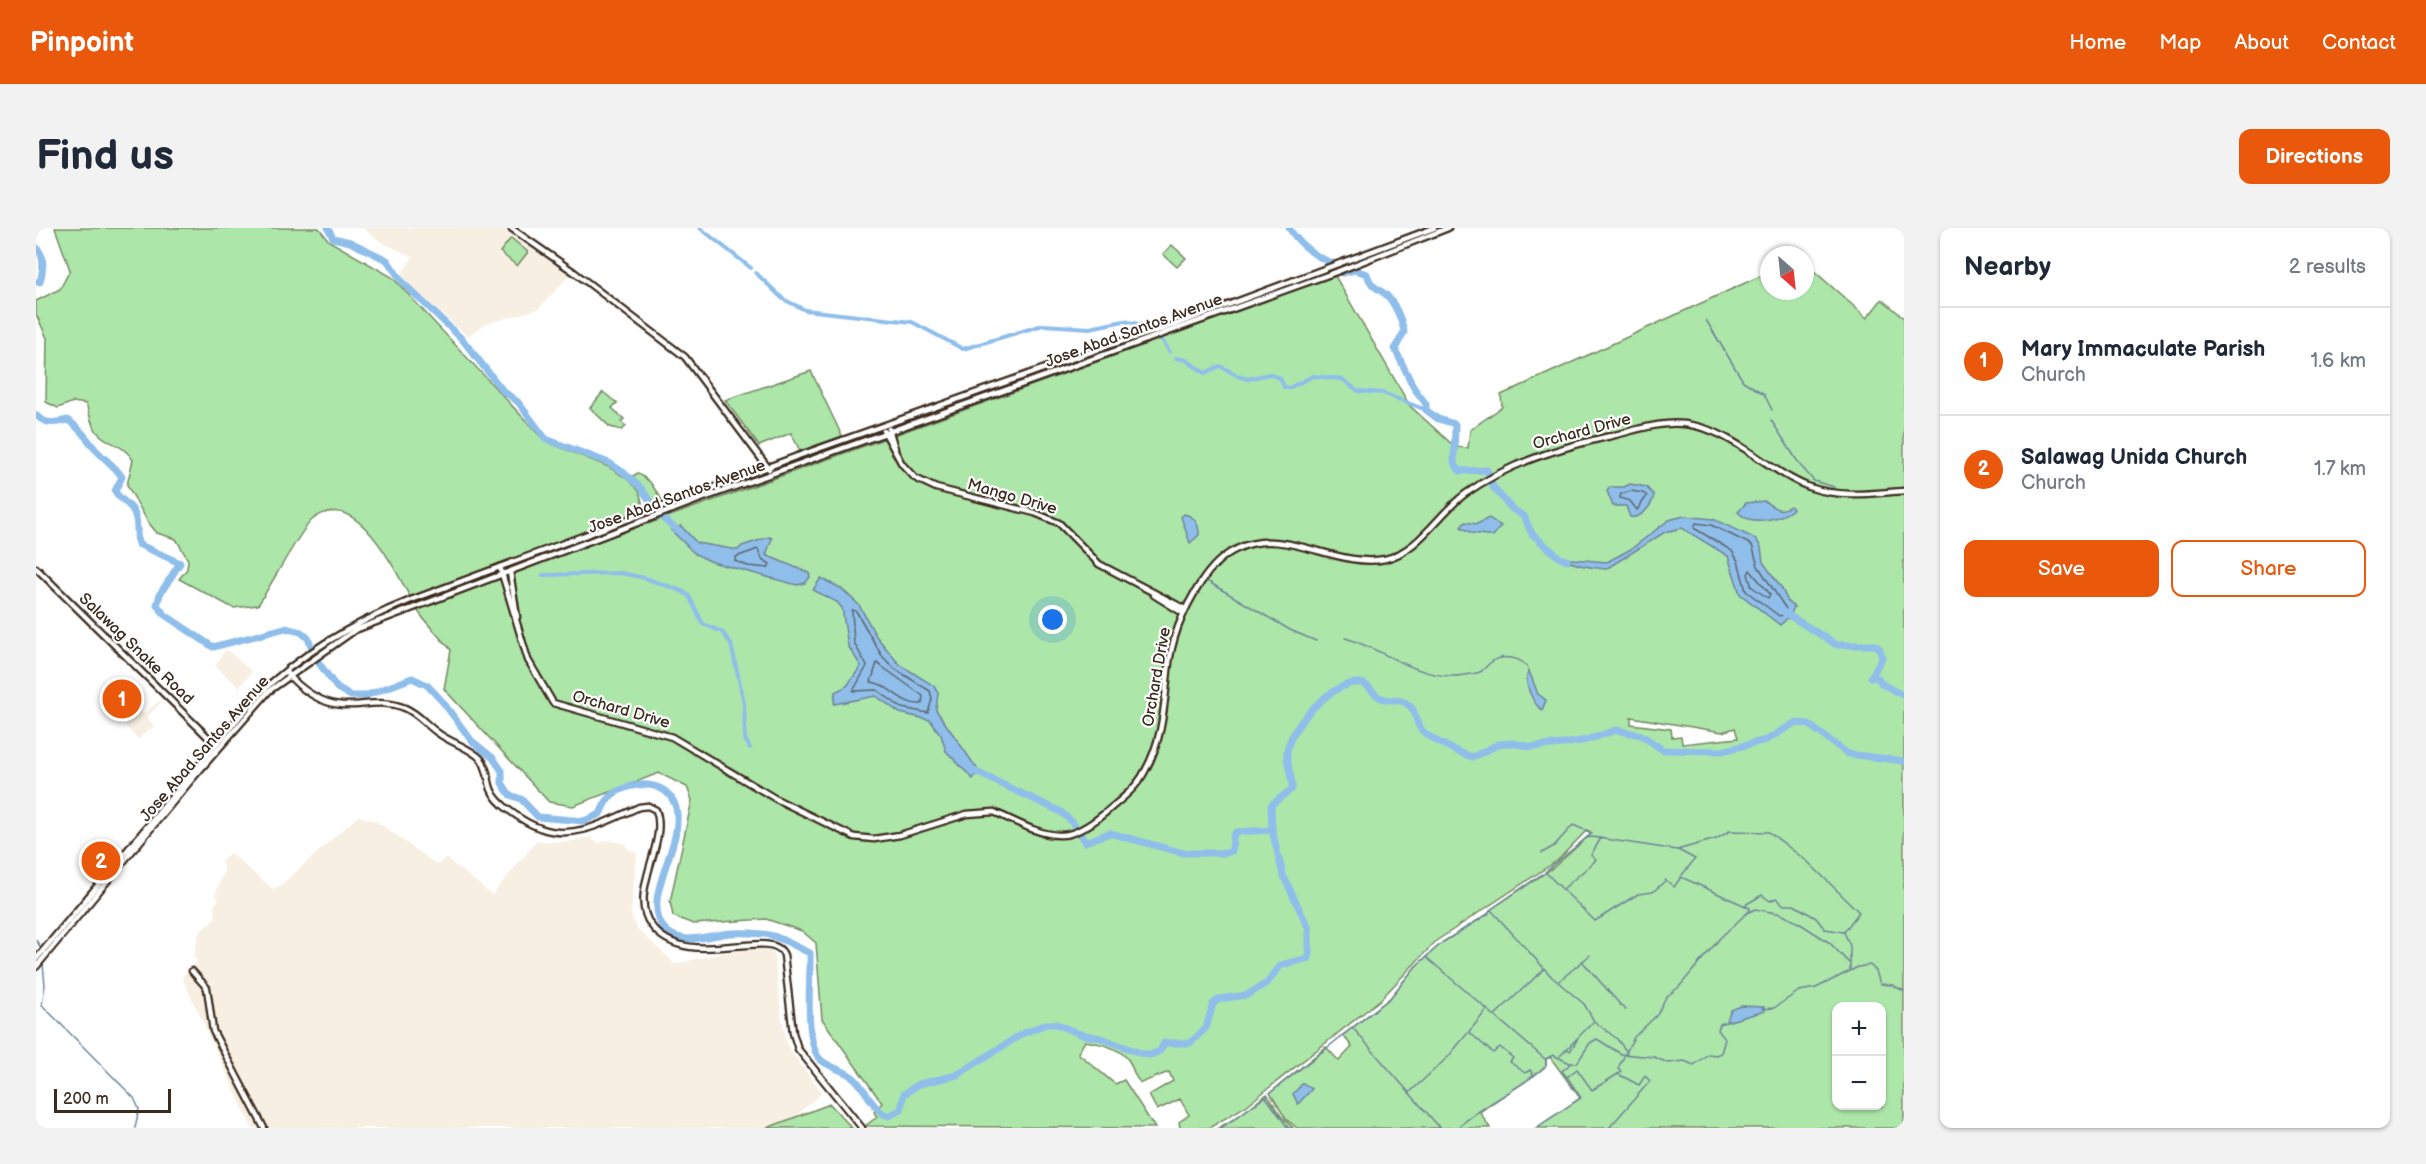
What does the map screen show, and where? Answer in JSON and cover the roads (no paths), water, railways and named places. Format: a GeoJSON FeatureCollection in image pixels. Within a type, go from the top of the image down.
{"type":"FeatureCollection","features":[{"type":"Feature","properties":{"kind":"street"},"geometry":{"type":"LineString","coordinates":[[511,228],[679,351],[697,371],[771,474]]}},
{"type":"Feature","properties":{"kind":"street","name":"Jose Abad Santos Avenue"},"geometry":{"type":"LineString","coordinates":[[1333,270],[1339,265],[1434,228]]}},
{"type":"Feature","properties":{"kind":"street","name":"Jose Abad Santos Avenue"},"geometry":{"type":"LineString","coordinates":[[325,645],[382,617],[425,605],[1116,343],[1152,335],[1333,270],[1344,269],[1448,228]]}},
{"type":"Feature","properties":{"kind":"street","name":"Orchard Drive"},"geometry":{"type":"LineString","coordinates":[[500,567],[526,655],[553,703],[672,737],[776,799],[854,837],[874,839],[900,835],[967,814],[986,811],[1054,835],[1070,834],[1085,826],[1100,817],[1137,786],[1147,769],[1162,728],[1168,669],[1184,611],[1204,577],[1220,560],[1238,548],[1266,543],[1366,560],[1386,558],[1406,550],[1459,499],[1485,481],[1522,462],[1570,445],[1665,424],[1711,430],[1796,481],[1825,492],[1841,495],[1904,490]]}},
{"type":"Feature","properties":{"kind":"street","name":"Jose Abad Santos Avenue"},"geometry":{"type":"LineString","coordinates":[[37,966],[47,950],[256,697],[352,625],[664,505],[768,467],[886,429]]}},
{"type":"Feature","properties":{"kind":"street","name":"Mango Drive"},"geometry":{"type":"LineString","coordinates":[[886,429],[896,452],[910,474],[929,486],[1035,513],[1059,523],[1099,564],[1184,611]]}},
{"type":"Feature","properties":{"kind":"street","name":"Orchard Drive"},"geometry":{"type":"LineString","coordinates":[[507,565],[526,655]]}},
{"type":"Feature","properties":{"kind":"street","name":"Salawag Snake Road"},"geometry":{"type":"LineString","coordinates":[[36,568],[217,746]]}},
{"type":"Feature","properties":{"kind":"street"},"geometry":{"type":"LineString","coordinates":[[287,673],[307,692],[332,703],[342,705],[371,702],[405,708],[416,714],[438,733],[480,759],[493,795],[498,801],[522,820],[540,828],[560,834],[579,831],[639,807],[648,806],[656,810],[660,828],[653,848],[644,903],[646,916],[652,926],[677,946],[729,948],[769,942],[778,946],[784,955],[792,1033],[798,1049],[861,1128]]}},
{"type":"Feature","properties":{"kind":"street","name":"Jose Abad Santos Avenue"},"geometry":{"type":"LineString","coordinates":[[36,959],[47,950]]}},
{"type":"Feature","properties":{"kind":"street"},"geometry":{"type":"LineString","coordinates":[[192,971],[207,988],[213,1031],[264,1128]]}},
{"type":"Feature","properties":{"kind":"water"},"geometry":{"type":"Polygon","coordinates":[[[1630,484],[1646,487],[1654,495],[1645,511],[1634,517],[1630,517],[1626,506],[1613,506],[1607,491],[1610,487],[1624,487],[1630,484]]]}},
{"type":"Feature","properties":{"kind":"water"},"geometry":{"type":"Polygon","coordinates":[[[1764,501],[1779,509],[1790,506],[1793,509],[1781,516],[1766,520],[1743,517],[1738,512],[1746,503],[1764,501]]]}},
{"type":"Feature","properties":{"kind":"water"},"geometry":{"type":"Polygon","coordinates":[[[1184,514],[1194,519],[1198,528],[1199,535],[1190,543],[1181,517],[1184,514]]]}},
{"type":"Feature","properties":{"kind":"water"},"geometry":{"type":"Polygon","coordinates":[[[1684,516],[1713,519],[1756,539],[1761,547],[1763,562],[1781,587],[1788,602],[1794,607],[1790,616],[1780,625],[1740,594],[1728,556],[1682,528],[1665,532],[1606,569],[1594,568],[1560,558],[1607,562],[1631,549],[1669,520],[1684,516]]]}},
{"type":"Feature","properties":{"kind":"water"},"geometry":{"type":"Polygon","coordinates":[[[1489,518],[1501,526],[1493,536],[1472,533],[1461,527],[1465,522],[1477,524],[1489,518]]]}},
{"type":"Feature","properties":{"kind":"water"},"geometry":{"type":"Polygon","coordinates":[[[681,526],[697,543],[738,550],[742,546],[772,538],[766,555],[809,573],[810,577],[805,583],[797,585],[712,562],[695,554],[671,530],[681,526]]]}},
{"type":"Feature","properties":{"kind":"water"},"geometry":{"type":"Polygon","coordinates":[[[821,578],[842,589],[859,605],[876,636],[899,664],[934,686],[938,693],[936,710],[978,770],[973,779],[946,751],[941,735],[930,720],[900,713],[876,696],[834,704],[835,692],[847,686],[861,666],[848,646],[842,608],[837,602],[813,590],[821,578]]]}},
{"type":"Feature","properties":{"kind":"water"},"geometry":{"type":"Polygon","coordinates":[[[1529,671],[1538,694],[1546,700],[1542,710],[1535,703],[1528,686],[1529,671]]]}},
{"type":"Feature","properties":{"kind":"water"},"geometry":{"type":"Polygon","coordinates":[[[1741,1006],[1764,1007],[1765,1011],[1726,1022],[1731,1010],[1741,1006]]]}},
{"type":"Feature","properties":{"kind":"water"},"geometry":{"type":"Polygon","coordinates":[[[1303,1083],[1312,1089],[1298,1104],[1293,1094],[1303,1083]]]}},
{"type":"Feature","properties":{"kind":"waterway"},"geometry":{"type":"LineString","coordinates":[[328,228],[333,238],[350,242],[387,260],[403,283],[462,339],[503,391],[518,402],[546,439],[609,463],[623,472],[641,488],[661,517],[681,533]]}},
{"type":"Feature","properties":{"kind":"waterway"},"geometry":{"type":"LineString","coordinates":[[700,228],[751,268]]}},
{"type":"Feature","properties":{"kind":"waterway"},"geometry":{"type":"LineString","coordinates":[[1289,228],[1308,249],[1332,263]]}},
{"type":"Feature","properties":{"kind":"waterway"},"geometry":{"type":"LineString","coordinates":[[36,247],[43,264],[40,282],[36,282]]}},
{"type":"Feature","properties":{"kind":"waterway"},"geometry":{"type":"LineString","coordinates":[[1342,273],[1355,270],[1367,274],[1372,284],[1388,297],[1394,306],[1404,332],[1395,349],[1414,388],[1426,404],[1426,410],[1438,419],[1455,424],[1454,463],[1460,471],[1487,470],[1493,487],[1512,509],[1524,516],[1532,534],[1560,558],[1567,560]]}},
{"type":"Feature","properties":{"kind":"waterway"},"geometry":{"type":"LineString","coordinates":[[756,273],[783,299],[805,310],[912,322],[963,349],[1043,325],[1090,328],[1124,321],[1153,327],[1170,352]]}},
{"type":"Feature","properties":{"kind":"waterway"},"geometry":{"type":"LineString","coordinates":[[1706,320],[1743,381],[1764,394],[1772,410]]}},
{"type":"Feature","properties":{"kind":"waterway"},"geometry":{"type":"LineString","coordinates":[[1176,358],[1186,360],[1205,373],[1220,366],[1248,379],[1269,374],[1280,378],[1284,387],[1289,388],[1313,376],[1342,379],[1358,391],[1383,393],[1426,410]]}},
{"type":"Feature","properties":{"kind":"waterway"},"geometry":{"type":"LineString","coordinates":[[36,415],[47,422],[68,420],[119,473],[122,477],[115,491],[134,513],[138,544],[180,563],[160,594],[157,605],[165,615],[213,647],[285,628],[301,632],[308,638],[316,659],[337,688],[351,696],[365,696],[412,678],[427,685],[472,741],[493,758],[502,771],[502,783],[510,795],[521,799],[538,817],[584,821],[600,814],[610,797],[620,790],[648,785],[658,787],[665,792],[672,798],[676,808],[677,822],[657,900],[658,914],[663,927],[670,934],[687,939],[736,933],[769,935],[810,953],[810,1027],[816,1053],[822,1061],[854,1078],[878,1109],[888,1116],[901,1110],[904,1094],[919,1084],[957,1075],[1022,1034],[1046,1024],[1056,1024],[1080,1034],[1101,1038],[1150,1055],[1160,1051],[1164,1043],[1190,1043],[1206,1028],[1213,1004],[1219,999],[1247,995],[1267,983],[1281,965],[1309,958],[1309,929],[1283,875],[1272,830],[1271,805],[1292,789],[1287,752],[1295,730],[1314,707],[1337,689],[1349,684],[1360,683],[1369,687],[1381,698],[1404,702],[1412,708],[1418,725],[1424,732],[1445,745],[1473,757],[1499,744],[1513,743],[1531,747],[1563,744],[1587,740],[1616,730],[1641,735],[1663,750],[1722,751],[1766,740],[1795,723],[1808,724],[1848,754],[1904,761]]}},
{"type":"Feature","properties":{"kind":"waterway"},"geometry":{"type":"LineString","coordinates":[[1771,420],[1800,465],[1814,481],[1834,487]]}},
{"type":"Feature","properties":{"kind":"waterway"},"geometry":{"type":"LineString","coordinates":[[543,575],[621,573],[645,578],[682,591],[689,596],[703,624],[722,632],[731,644],[744,703],[745,739],[750,748]]}},
{"type":"Feature","properties":{"kind":"waterway"},"geometry":{"type":"LineString","coordinates":[[1207,581],[1290,630],[1316,641]]}},
{"type":"Feature","properties":{"kind":"waterway"},"geometry":{"type":"LineString","coordinates":[[1782,611],[1837,645],[1875,645],[1880,649],[1882,658],[1871,677],[1878,678],[1882,684],[1904,696]]}},
{"type":"Feature","properties":{"kind":"waterway"},"geometry":{"type":"LineString","coordinates":[[1345,638],[1411,667],[1438,675],[1456,676],[1477,673],[1500,658],[1512,658],[1522,662],[1529,671]]}},
{"type":"Feature","properties":{"kind":"waterway"},"geometry":{"type":"LineString","coordinates":[[972,770],[1061,812],[1072,822],[1085,842],[1110,833],[1183,853],[1226,853],[1232,851],[1233,836],[1236,832],[1272,830]]}},
{"type":"Feature","properties":{"kind":"waterway"},"geometry":{"type":"LineString","coordinates":[[1542,853],[1554,846],[1573,825],[1592,833],[1586,838]]}},
{"type":"Feature","properties":{"kind":"waterway"},"geometry":{"type":"LineString","coordinates":[[1844,932],[1859,912],[1808,862],[1769,832],[1730,831],[1716,839],[1677,850],[1586,838],[1545,872],[1595,921],[1638,894],[1653,892],[1666,880],[1674,887],[1681,877],[1750,908],[1749,912],[1755,909],[1781,914],[1799,923],[1830,943],[1849,963]]}},
{"type":"Feature","properties":{"kind":"waterway"},"geometry":{"type":"LineString","coordinates":[[1564,888],[1594,862],[1596,859],[1591,855],[1601,838]]}},
{"type":"Feature","properties":{"kind":"waterway"},"geometry":{"type":"LineString","coordinates":[[1678,850],[1695,859],[1682,875]]}},
{"type":"Feature","properties":{"kind":"waterway"},"geometry":{"type":"LineString","coordinates":[[1270,1093],[1390,998],[1416,966],[1443,942],[1488,914],[1490,910],[1542,874]]}},
{"type":"Feature","properties":{"kind":"waterway"},"geometry":{"type":"LineString","coordinates":[[1745,905],[1762,895],[1770,901],[1776,898],[1784,905],[1794,905],[1816,918],[1825,929],[1844,932],[1850,946],[1850,970]]}},
{"type":"Feature","properties":{"kind":"waterway"},"geometry":{"type":"LineString","coordinates":[[1491,910],[1552,977],[1584,1004],[1594,1021],[1617,1039],[1627,1052]]}},
{"type":"Feature","properties":{"kind":"waterway"},"geometry":{"type":"LineString","coordinates":[[1570,1064],[1562,1071],[1567,1077],[1577,1069],[1592,1090],[1618,1074],[1621,1071],[1618,1068],[1634,1037],[1657,1015],[1666,997],[1679,987],[1721,937],[1748,912]]}},
{"type":"Feature","properties":{"kind":"waterway"},"geometry":{"type":"LineString","coordinates":[[36,940],[41,948]]}},
{"type":"Feature","properties":{"kind":"waterway"},"geometry":{"type":"LineString","coordinates":[[1559,981],[1590,955]]}},
{"type":"Feature","properties":{"kind":"waterway"},"geometry":{"type":"LineString","coordinates":[[1426,957],[1545,1059]]}},
{"type":"Feature","properties":{"kind":"waterway"},"geometry":{"type":"LineString","coordinates":[[1582,961],[1625,1010]]}},
{"type":"Feature","properties":{"kind":"waterway"},"geometry":{"type":"LineString","coordinates":[[43,964],[45,985],[42,1005],[134,1098],[139,1109],[135,1128]]}},
{"type":"Feature","properties":{"kind":"waterway"},"geometry":{"type":"LineString","coordinates":[[1762,1009],[1774,1008],[1799,991],[1816,988],[1858,967],[1870,965],[1876,971],[1880,984],[1892,985],[1904,991]]}},
{"type":"Feature","properties":{"kind":"waterway"},"geometry":{"type":"LineString","coordinates":[[1495,1015],[1544,969]]}},
{"type":"Feature","properties":{"kind":"waterway"},"geometry":{"type":"LineString","coordinates":[[1409,1093],[1448,1057],[1486,1011]]}},
{"type":"Feature","properties":{"kind":"waterway"},"geometry":{"type":"LineString","coordinates":[[1560,1056],[1593,1022]]}},
{"type":"Feature","properties":{"kind":"waterway"},"geometry":{"type":"LineString","coordinates":[[1457,1128],[1536,1074],[1546,1066],[1546,1059],[1553,1055],[1570,1063],[1577,1063],[1590,1043],[1597,1039],[1621,1054],[1654,1057],[1668,1063],[1684,1061],[1694,1065],[1708,1054],[1721,1053],[1725,1039],[1718,1030],[1720,1024],[1725,1022]]}},
{"type":"Feature","properties":{"kind":"waterway"},"geometry":{"type":"LineString","coordinates":[[1352,1027],[1440,1128]]}},
{"type":"Feature","properties":{"kind":"waterway"},"geometry":{"type":"LineString","coordinates":[[1470,1033],[1493,1053],[1500,1047],[1513,1058],[1510,1062],[1525,1073],[1530,1070],[1534,1076]]}},
{"type":"Feature","properties":{"kind":"waterway"},"geometry":{"type":"LineString","coordinates":[[1567,1049],[1570,1051],[1577,1040]]}},
{"type":"Feature","properties":{"kind":"waterway"},"geometry":{"type":"LineString","coordinates":[[1609,1128],[1650,1081],[1645,1076],[1639,1085],[1618,1074]]}},
{"type":"Feature","properties":{"kind":"waterway"},"geometry":{"type":"LineString","coordinates":[[1536,1128],[1581,1098],[1567,1077]]}},
{"type":"Feature","properties":{"kind":"waterway"},"geometry":{"type":"LineString","coordinates":[[1221,1128],[1268,1095]]}},
{"type":"Feature","properties":{"kind":"waterway"},"geometry":{"type":"LineString","coordinates":[[1266,1097],[1288,1128]]}},
{"type":"Feature","properties":{"kind":"place","name":"Mary Immaculate Parish"},"geometry":{"type":"Point","coordinates":[122,699]}},
{"type":"Feature","properties":{"kind":"place","name":"Salawag Unida Church"},"geometry":{"type":"Point","coordinates":[101,861]}}]}
